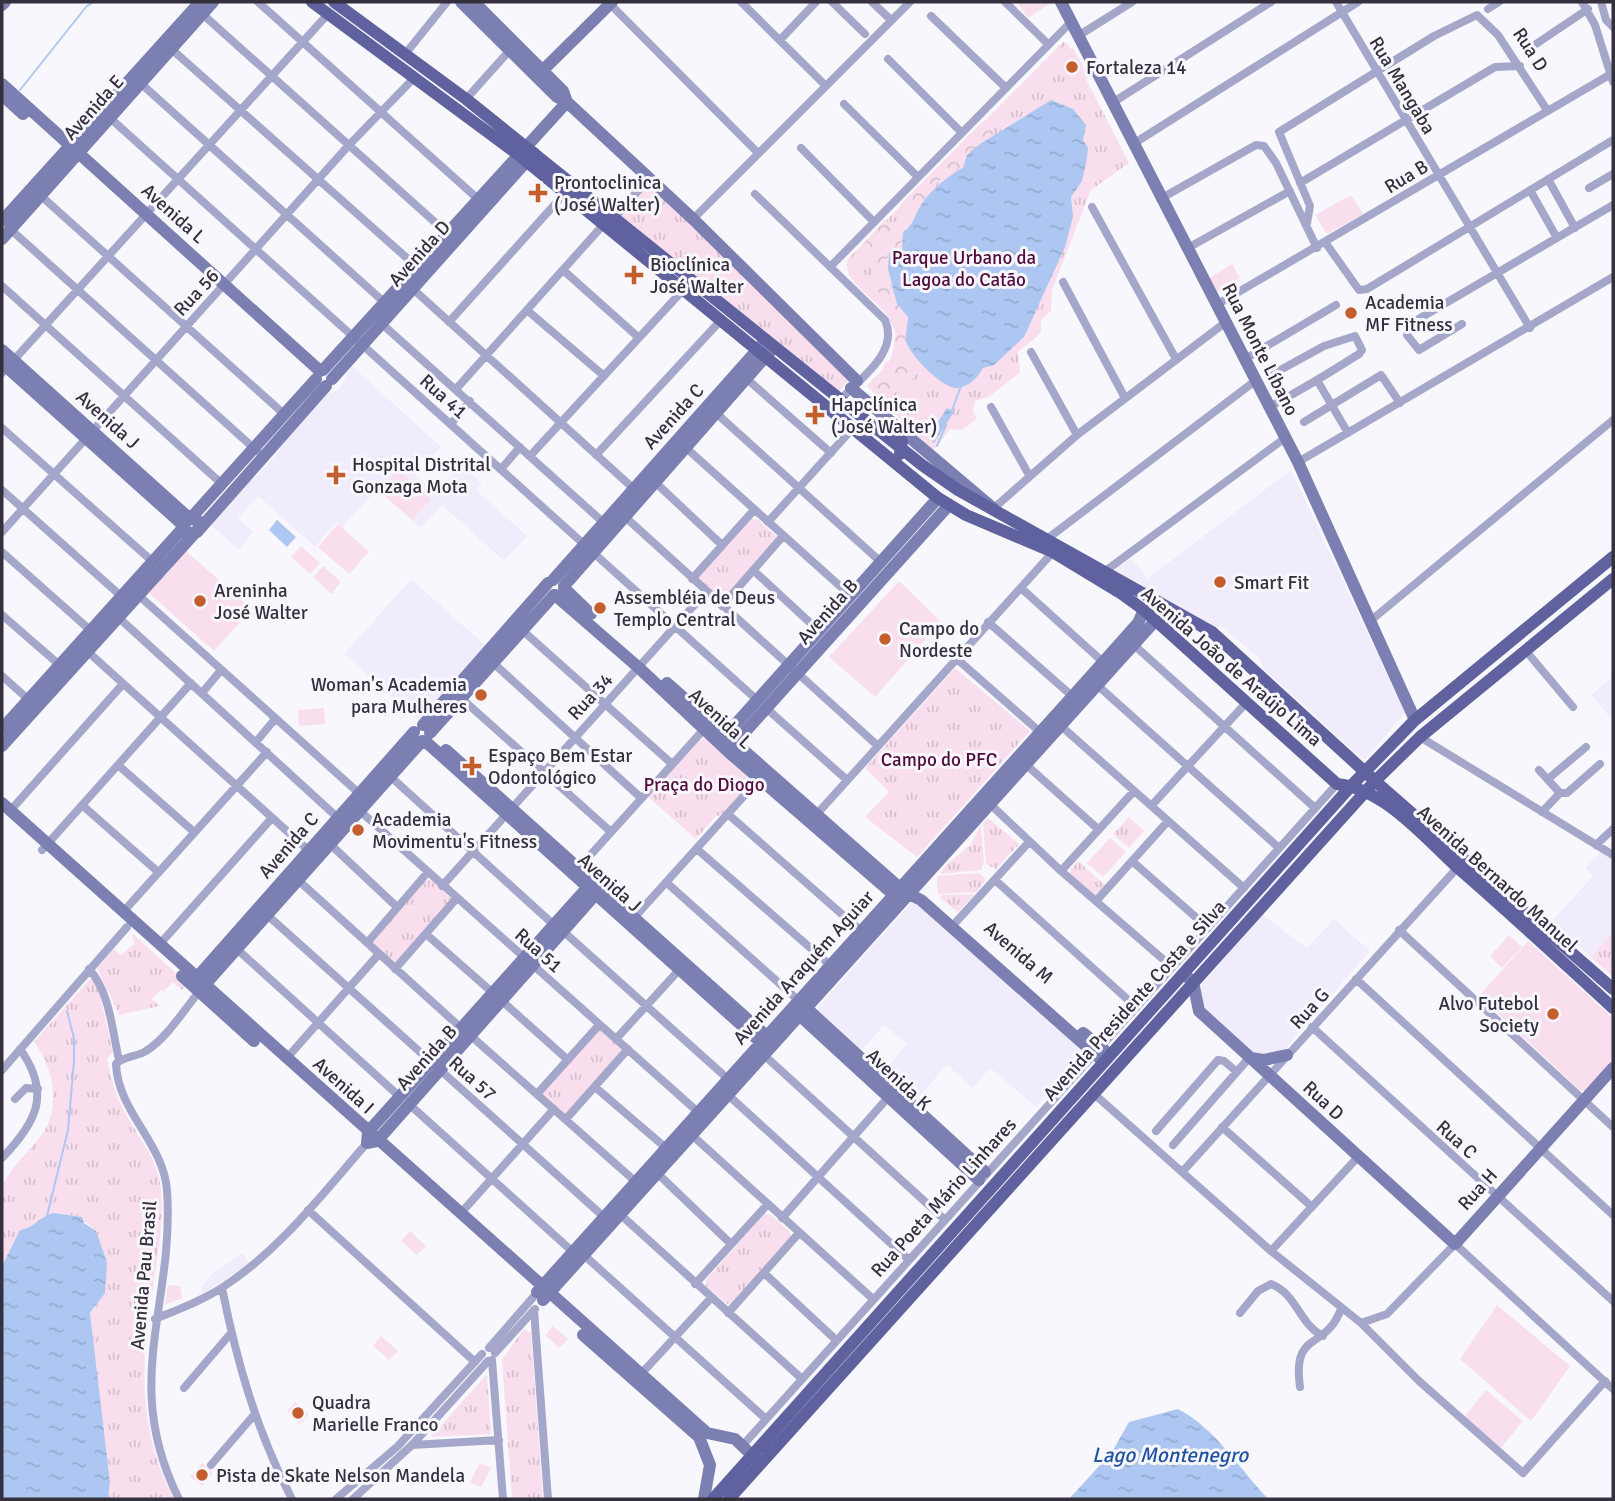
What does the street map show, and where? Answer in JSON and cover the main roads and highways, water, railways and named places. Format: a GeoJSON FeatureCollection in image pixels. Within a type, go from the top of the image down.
{"type":"FeatureCollection","features":[{"type":"Feature","properties":{"kind":"main road","name":"Avenida João de Araújo Lima"},"geometry":{"type":"LineString","coordinates":[[312,2],[334,5],[406,53],[466,99],[565,193],[609,221],[684,289],[722,319],[766,348],[958,490],[994,508],[1144,610],[1337,784],[1352,785]]}},
{"type":"Feature","properties":{"kind":"main road","name":"Avenida João de Araújo Lima"},"geometry":{"type":"LineString","coordinates":[[334,5],[415,77],[527,155],[766,348],[853,428],[944,501],[1104,572],[1212,632],[1365,772]]}},
{"type":"Feature","properties":{"kind":"main road"},"geometry":{"type":"LineString","coordinates":[[891,460],[903,451],[897,430]]}},
{"type":"Feature","properties":{"kind":"main road"},"geometry":{"type":"LineString","coordinates":[[912,477],[914,466],[922,465]]}},
{"type":"Feature","properties":{"kind":"main road","name":"Avenida Presidente Costa e Silva"},"geometry":{"type":"LineString","coordinates":[[729,1499],[751,1455],[869,1344],[1093,1093],[1183,974],[1352,785],[1415,720],[1612,559]]}},
{"type":"Feature","properties":{"kind":"main road","name":"Avenida Presidente Costa e Silva"},"geometry":{"type":"LineString","coordinates":[[713,1499],[1102,1055],[1420,737],[1613,579]]}},
{"type":"Feature","properties":{"kind":"main road"},"geometry":{"type":"LineString","coordinates":[[1489,659],[1480,676],[1484,681],[1492,679]]}},
{"type":"Feature","properties":{"kind":"main road"},"geometry":{"type":"LineString","coordinates":[[1461,682],[1468,682],[1472,688],[1465,701]]}},
{"type":"Feature","properties":{"kind":"main road","name":"Avenida Bernardo Manuel"},"geometry":{"type":"LineString","coordinates":[[1365,772],[1613,989]]}},
{"type":"Feature","properties":{"kind":"main road","name":"Avenida Bernardo Manuel"},"geometry":{"type":"LineString","coordinates":[[1352,785],[1410,824],[1613,1008]]}},
{"type":"Feature","properties":{"kind":"main road"},"geometry":{"type":"LineString","coordinates":[[859,1335],[869,1344]]}},
{"type":"Feature","properties":{"kind":"water","name":"Parque Urbano da Lagoa do Catão"},"geometry":{"type":"Polygon","coordinates":[[[1051,100],[1073,109],[1086,125],[1083,140],[1088,148],[1087,158],[1082,181],[1071,197],[1073,217],[1065,247],[1024,337],[994,365],[983,368],[969,383],[962,387],[951,387],[927,370],[908,346],[908,317],[897,304],[888,269],[889,254],[902,249],[903,232],[912,223],[924,200],[946,179],[963,168],[967,155],[1051,100]]]}},
{"type":"Feature","properties":{"kind":"water"},"geometry":{"type":"Polygon","coordinates":[[[947,408],[954,412],[934,443],[928,437],[947,408]]]}},
{"type":"Feature","properties":{"kind":"water"},"geometry":{"type":"Polygon","coordinates":[[[277,520],[296,537],[287,547],[269,530],[277,520]]]}},
{"type":"Feature","properties":{"kind":"water"},"geometry":{"type":"Polygon","coordinates":[[[54,1213],[82,1217],[84,1223],[96,1231],[107,1262],[105,1293],[90,1313],[110,1482],[108,1499],[2,1499],[2,1266],[20,1230],[54,1213]]]}},
{"type":"Feature","properties":{"kind":"water","name":"Lago Montenegro"},"geometry":{"type":"Polygon","coordinates":[[[1178,1409],[1192,1417],[1216,1438],[1268,1499],[1069,1499],[1112,1452],[1129,1422],[1178,1409]]]}},
{"type":"Feature","properties":{"kind":"waterway"},"geometry":{"type":"LineString","coordinates":[[20,90],[86,7],[93,2]]}},
{"type":"Feature","properties":{"kind":"waterway"},"geometry":{"type":"LineString","coordinates":[[952,410],[961,386]]}},
{"type":"Feature","properties":{"kind":"waterway"},"geometry":{"type":"LineString","coordinates":[[937,446],[946,425]]}},
{"type":"Feature","properties":{"kind":"waterway"},"geometry":{"type":"LineString","coordinates":[[47,1216],[68,1130],[74,1038],[67,1011]]}},
{"type":"Feature","properties":{"kind":"place","name":"Fortaleza 14"},"geometry":{"type":"Point","coordinates":[1072,67]}},
{"type":"Feature","properties":{"kind":"place","name":"Prontoclinica (José Walter)"},"geometry":{"type":"Point","coordinates":[538,193]}},
{"type":"Feature","properties":{"kind":"place","name":"Bioclínica José Walter"},"geometry":{"type":"Point","coordinates":[634,275]}},
{"type":"Feature","properties":{"kind":"place","name":"Academia MF Fitness"},"geometry":{"type":"Point","coordinates":[1351,313]}},
{"type":"Feature","properties":{"kind":"place","name":"Hapclínica (José Walter)"},"geometry":{"type":"Point","coordinates":[815,415]}},
{"type":"Feature","properties":{"kind":"place","name":"Hospital Distrital Gonzaga Mota"},"geometry":{"type":"Point","coordinates":[336,475]}},
{"type":"Feature","properties":{"kind":"place","name":"Smart Fit"},"geometry":{"type":"Point","coordinates":[1220,582]}},
{"type":"Feature","properties":{"kind":"place","name":"Areninha José Walter"},"geometry":{"type":"Point","coordinates":[200,601]}},
{"type":"Feature","properties":{"kind":"place","name":"Assembléia de Deus Templo Central"},"geometry":{"type":"Point","coordinates":[600,608]}},
{"type":"Feature","properties":{"kind":"place","name":"Campo do Nordeste"},"geometry":{"type":"Point","coordinates":[885,639]}},
{"type":"Feature","properties":{"kind":"place","name":"Woman's Academia para Mulheres"},"geometry":{"type":"Point","coordinates":[481,695]}},
{"type":"Feature","properties":{"kind":"place","name":"Espaço Bem Estar Odontológico"},"geometry":{"type":"Point","coordinates":[472,766]}},
{"type":"Feature","properties":{"kind":"place","name":"Academia Movimentu's Fitness"},"geometry":{"type":"Point","coordinates":[358,830]}},
{"type":"Feature","properties":{"kind":"place","name":"Alvo Futebol Society"},"geometry":{"type":"Point","coordinates":[1553,1014]}},
{"type":"Feature","properties":{"kind":"place","name":"Quadra Marielle Franco"},"geometry":{"type":"Point","coordinates":[298,1413]}},
{"type":"Feature","properties":{"kind":"place","name":"Pista de Skate Nelson Mandela"},"geometry":{"type":"Point","coordinates":[202,1475]}},
{"type":"Feature","properties":{"kind":"park label","name":"Campo do PFC"},"geometry":{"type":"Point","coordinates":[939,759]}},
{"type":"Feature","properties":{"kind":"park label","name":"Praça do Diogo"},"geometry":{"type":"Point","coordinates":[704,784]}}]}
